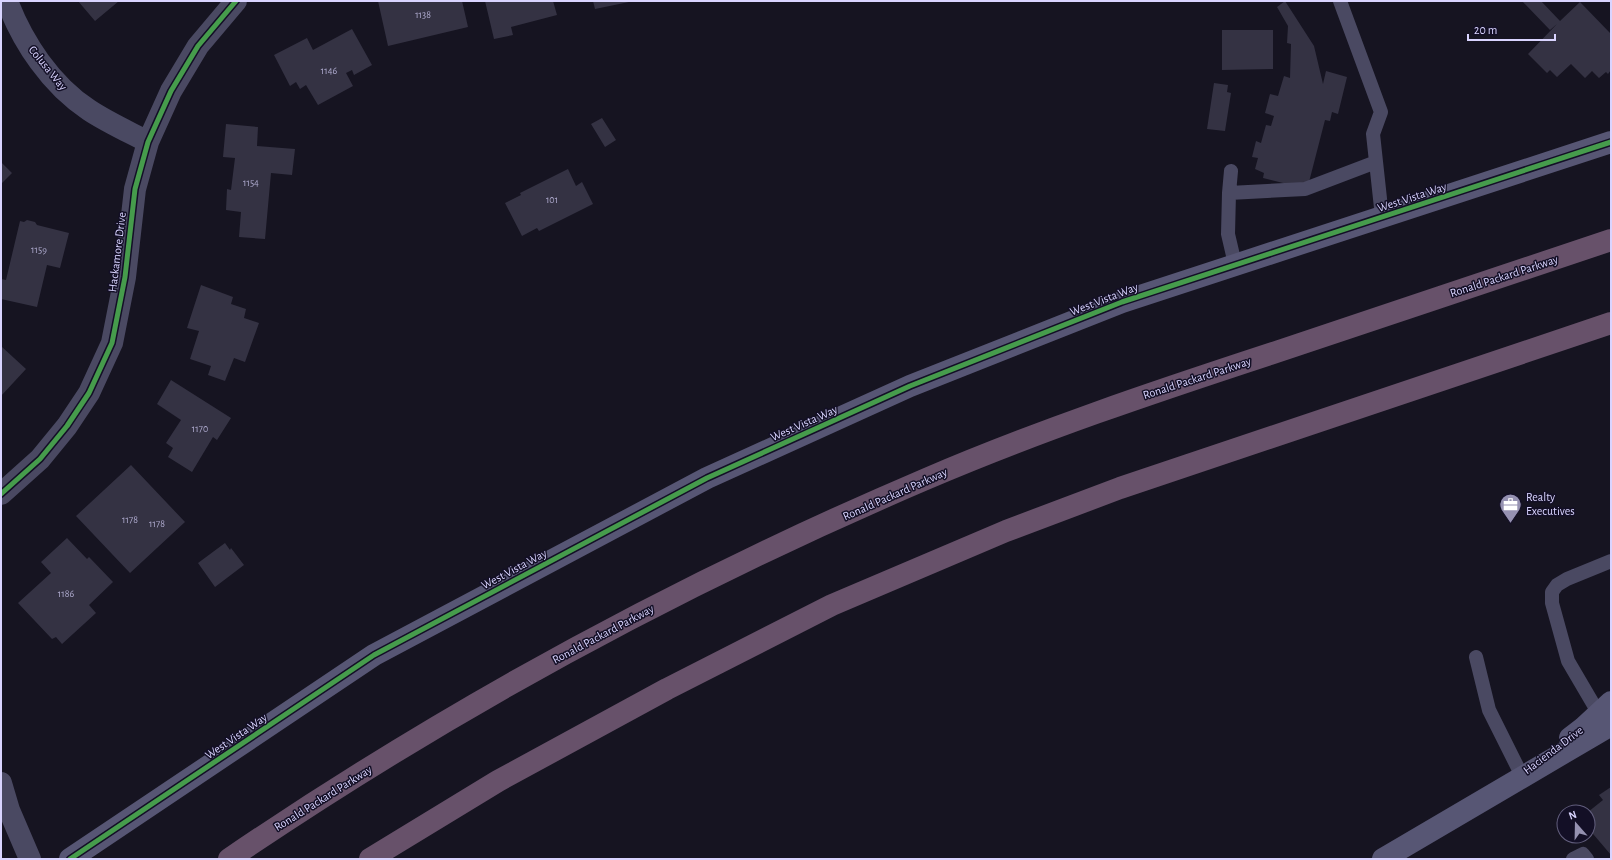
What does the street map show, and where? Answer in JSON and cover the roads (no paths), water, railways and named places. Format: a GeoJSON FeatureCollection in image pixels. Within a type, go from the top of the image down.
{"type":"FeatureCollection","features":[{"type":"Feature","properties":{"kind":"highway","name":"Ronald Packard Parkway"},"geometry":{"type":"LineString","coordinates":[[229,859],[365,771],[528,674],[640,613],[749,559],[927,479],[1102,410],[1611,240]]}},
{"type":"Feature","properties":{"kind":"highway"},"geometry":{"type":"LineString","coordinates":[[370,859],[504,778],[667,688],[832,605],[1006,532],[1120,488],[1611,323]]}},
{"type":"Feature","properties":{"kind":"main road","name":"West Vista Way"},"geometry":{"type":"LineString","coordinates":[[70,859],[374,655],[707,478],[910,386],[1122,302],[1611,142]]}},
{"type":"Feature","properties":{"kind":"main road","name":"Hacienda Drive"},"geometry":{"type":"LineString","coordinates":[[1383,859],[1493,795],[1522,776],[1583,728],[1607,717]]}},
{"type":"Feature","properties":{"kind":"street","name":"Colusa Way"},"geometry":{"type":"LineString","coordinates":[[7,1],[13,17],[32,52],[60,86],[88,110],[148,142]]}},
{"type":"Feature","properties":{"kind":"street","name":"Hackamore Drive"},"geometry":{"type":"LineString","coordinates":[[1,494],[40,459],[67,426],[89,393],[112,343],[125,277],[135,189],[148,142],[171,91],[198,46],[236,1]]}},
{"type":"Feature","properties":{"kind":"street"},"geometry":{"type":"LineString","coordinates":[[1,783],[9,810],[30,859]]}},
{"type":"Feature","properties":{"kind":"lane"},"geometry":{"type":"LineString","coordinates":[[1340,1],[1381,112],[1373,134],[1382,217]]}},
{"type":"Feature","properties":{"kind":"lane"},"geometry":{"type":"LineString","coordinates":[[1229,193],[1304,189],[1376,162]]}},
{"type":"Feature","properties":{"kind":"lane"},"geometry":{"type":"LineString","coordinates":[[1231,171],[1228,234],[1236,264]]}},
{"type":"Feature","properties":{"kind":"lane"},"geometry":{"type":"LineString","coordinates":[[1607,717],[1568,661],[1552,603],[1552,592],[1557,585],[1566,579],[1611,561]]}},
{"type":"Feature","properties":{"kind":"lane"},"geometry":{"type":"LineString","coordinates":[[1476,657],[1489,710],[1522,776]]}},
{"type":"Feature","properties":{"kind":"lane"},"geometry":{"type":"LineString","coordinates":[[1573,859],[1583,854],[1587,859]]}},
{"type":"Feature","properties":{"kind":"place","name":"Realty Executives"},"geometry":{"type":"Point","coordinates":[1511,524]}}]}
